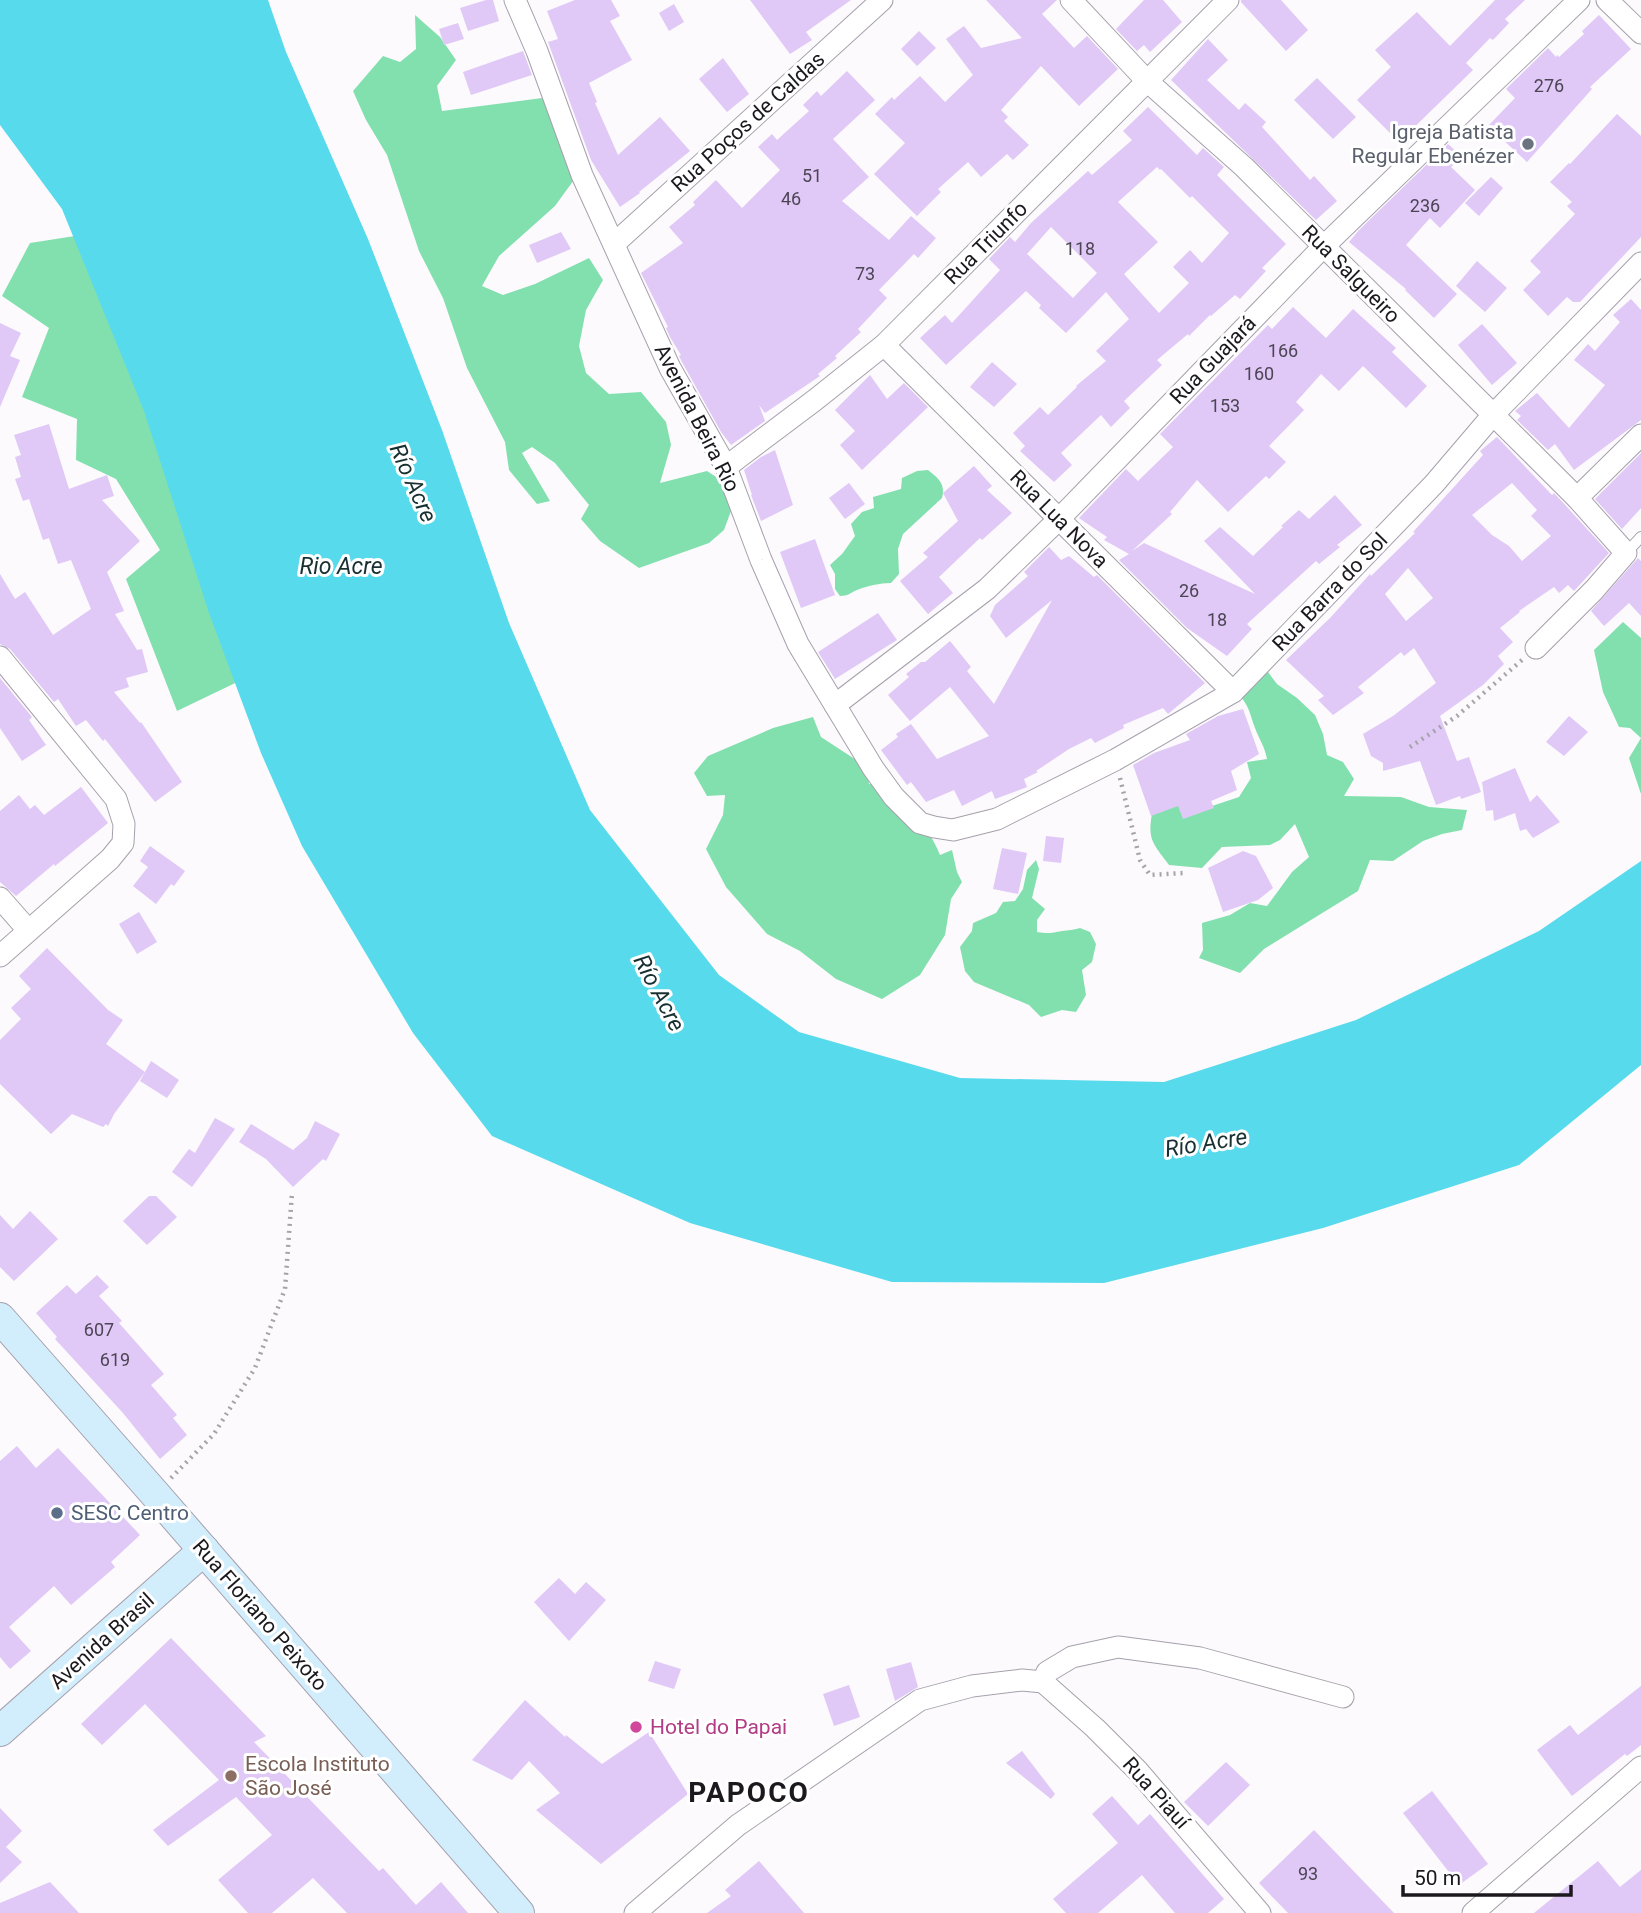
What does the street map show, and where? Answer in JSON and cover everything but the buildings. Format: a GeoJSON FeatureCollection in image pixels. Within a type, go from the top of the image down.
{"type":"FeatureCollection","features":[{"type":"Feature","properties":{"kind":"main road","name":"Rua Floriano Peixoto"},"geometry":{"type":"LineString","coordinates":[[0,1318],[519,1913]]}},
{"type":"Feature","properties":{"kind":"main road","name":"Avenida Brasil"},"geometry":{"type":"LineString","coordinates":[[0,1731],[204,1550]]}},
{"type":"Feature","properties":{"kind":"street","name":"Rua Poços de Caldas"},"geometry":{"type":"LineString","coordinates":[[614,244],[882,0]]}},
{"type":"Feature","properties":{"kind":"street","name":"Rua Salgueiro"},"geometry":{"type":"LineString","coordinates":[[1071,0],[1147,81],[1244,167],[1577,498],[1633,545]]}},
{"type":"Feature","properties":{"kind":"street","name":"Rua Triunfo"},"geometry":{"type":"LineString","coordinates":[[726,467],[884,345],[1228,0]]}},
{"type":"Feature","properties":{"kind":"street","name":"Rua Guajará"},"geometry":{"type":"LineString","coordinates":[[835,705],[987,589],[1059,519],[1323,247],[1579,0]]}},
{"type":"Feature","properties":{"kind":"street"},"geometry":{"type":"LineString","coordinates":[[1607,0],[1641,33]]}},
{"type":"Feature","properties":{"kind":"street","name":"Avenida Beira Rio"},"geometry":{"type":"LineString","coordinates":[[519,2],[583,176],[670,368],[726,467],[761,560],[799,644],[873,768],[894,797],[920,823],[953,830]]}},
{"type":"Feature","properties":{"kind":"street","name":"Rua Barra do Sol"},"geometry":{"type":"LineString","coordinates":[[953,830],[997,819],[1115,760],[1233,692],[1434,484],[1492,415],[1641,263]]}},
{"type":"Feature","properties":{"kind":"street","name":"Rua Lua Nova"},"geometry":{"type":"LineString","coordinates":[[884,345],[1233,692]]}},
{"type":"Feature","properties":{"kind":"street"},"geometry":{"type":"LineString","coordinates":[[1577,498],[1641,435]]}},
{"type":"Feature","properties":{"kind":"street"},"geometry":{"type":"LineString","coordinates":[[1536,648],[1594,590],[1633,545]]}},
{"type":"Feature","properties":{"kind":"street"},"geometry":{"type":"LineString","coordinates":[[0,657],[116,799],[124,824],[123,843],[110,859],[0,956]]}},
{"type":"Feature","properties":{"kind":"street"},"geometry":{"type":"LineString","coordinates":[[0,898],[28,930]]}},
{"type":"Feature","properties":{"kind":"street"},"geometry":{"type":"LineString","coordinates":[[635,1913],[738,1825],[920,1700],[972,1686],[1022,1680],[1044,1682],[1047,1672],[1072,1657],[1118,1647],[1200,1658],[1343,1698]]}},
{"type":"Feature","properties":{"kind":"street","name":"Rua Piauí"},"geometry":{"type":"LineString","coordinates":[[1044,1682],[1138,1771],[1260,1913]]}},
{"type":"Feature","properties":{"kind":"street"},"geometry":{"type":"LineString","coordinates":[[1473,1913],[1641,1767]]}},
{"type":"Feature","properties":{"kind":"path"},"geometry":{"type":"LineString","coordinates":[[1409,747],[1457,716],[1536,648]]}},
{"type":"Feature","properties":{"kind":"path"},"geometry":{"type":"LineString","coordinates":[[1115,760],[1140,860],[1150,874],[1182,873]]}},
{"type":"Feature","properties":{"kind":"path"},"geometry":{"type":"LineString","coordinates":[[155,1494],[214,1434],[255,1368],[285,1289],[292,1193]]}},
{"type":"Feature","properties":{"kind":"green space"},"geometry":{"type":"Polygon","coordinates":[[[415,15],[440,37],[456,60],[437,86],[442,111],[542,98],[554,113],[576,177],[555,206],[499,256],[482,286],[503,295],[535,284],[589,258],[603,280],[586,310],[579,346],[586,373],[609,394],[641,392],[666,422],[671,445],[660,483],[707,471],[724,482],[735,500],[724,530],[709,543],[639,568],[600,541],[581,519],[589,505],[555,463],[532,447],[522,453],[550,501],[537,504],[509,470],[505,442],[467,368],[443,298],[419,251],[387,155],[366,120],[353,91],[383,56],[400,62],[416,49],[415,15]]]}},
{"type":"Feature","properties":{"kind":"green space"},"geometry":{"type":"Polygon","coordinates":[[[107,231],[256,673],[177,711],[126,579],[160,550],[116,479],[76,460],[77,419],[22,397],[49,328],[2,296],[30,243],[107,231]]]}},
{"type":"Feature","properties":{"kind":"green space"},"geometry":{"type":"Polygon","coordinates":[[[928,470],[942,485],[942,498],[903,534],[898,549],[899,574],[891,583],[869,586],[840,596],[835,589],[835,574],[830,565],[855,536],[851,524],[862,512],[874,508],[873,497],[901,489],[902,478],[917,471],[928,470]]]}},
{"type":"Feature","properties":{"kind":"green space"},"geometry":{"type":"Polygon","coordinates":[[[1623,622],[1641,638],[1641,738],[1630,728],[1619,727],[1603,692],[1594,650],[1623,622]]]}},
{"type":"Feature","properties":{"kind":"green space"},"geometry":{"type":"Polygon","coordinates":[[[1268,672],[1277,684],[1315,715],[1323,734],[1327,755],[1343,762],[1354,779],[1344,796],[1401,797],[1429,807],[1467,810],[1462,830],[1423,841],[1393,861],[1370,860],[1358,891],[1264,949],[1240,973],[1199,958],[1203,950],[1202,923],[1230,915],[1250,903],[1267,906],[1292,872],[1309,857],[1295,824],[1280,840],[1270,845],[1222,847],[1202,868],[1169,865],[1154,845],[1150,827],[1153,808],[1175,797],[1203,809],[1239,797],[1251,778],[1247,762],[1267,759],[1248,708],[1241,697],[1268,672]]]}},
{"type":"Feature","properties":{"kind":"green space"},"geometry":{"type":"Polygon","coordinates":[[[813,717],[821,737],[867,767],[869,784],[885,785],[916,817],[940,855],[952,850],[962,882],[951,899],[945,935],[920,975],[882,999],[836,979],[800,951],[767,934],[726,887],[706,849],[723,815],[725,795],[707,796],[694,773],[708,756],[773,728],[813,717]]]}},
{"type":"Feature","properties":{"kind":"green space"},"geometry":{"type":"Polygon","coordinates":[[[1641,738],[1641,794],[1629,758],[1641,738]]]}},
{"type":"Feature","properties":{"kind":"green space"},"geometry":{"type":"Polygon","coordinates":[[[1036,860],[1039,869],[1032,898],[1045,909],[1037,920],[1037,932],[1050,933],[1080,928],[1090,932],[1096,944],[1092,962],[1082,970],[1086,995],[1076,1012],[1062,1010],[1041,1017],[1029,1005],[974,982],[965,971],[960,947],[972,931],[973,923],[996,913],[1003,902],[1015,901],[1023,889],[1027,870],[1036,860]]]}},
{"type":"Feature","properties":{"kind":"water","name":"Rio Acre"},"geometry":{"type":"Polygon","coordinates":[[[0,0],[268,0],[286,52],[368,239],[442,430],[509,623],[590,810],[719,975],[799,1032],[960,1078],[1164,1082],[1356,1020],[1539,931],[1641,861],[1641,1065],[1519,1165],[1323,1228],[1104,1283],[892,1282],[690,1223],[492,1136],[413,1033],[302,846],[261,753],[209,613],[144,411],[62,209],[0,125],[0,0]]]}},
{"type":"Feature","properties":{"kind":"place","name":"Igreja Batista Regular Ebenézer"},"geometry":{"type":"Point","coordinates":[1528,144]}},
{"type":"Feature","properties":{"kind":"place","name":"SESC Centro"},"geometry":{"type":"Point","coordinates":[57,1513]}},
{"type":"Feature","properties":{"kind":"place","name":"Hotel do Papai"},"geometry":{"type":"Point","coordinates":[636,1727]}},
{"type":"Feature","properties":{"kind":"place","name":"Escola Instituto São José"},"geometry":{"type":"Point","coordinates":[231,1776]}},
{"type":"Feature","properties":{"kind":"district","name":"PAPOCO"},"geometry":{"type":"Point","coordinates":[749,1792]}},
{"type":"Feature","properties":{"kind":"water label","name":"Río Acre"},"geometry":{"type":"Point","coordinates":[413,483]}},
{"type":"Feature","properties":{"kind":"water label","name":"Río Acre"},"geometry":{"type":"Point","coordinates":[659,993]}},
{"type":"Feature","properties":{"kind":"water label","name":"Río Acre"},"geometry":{"type":"Point","coordinates":[1206,1143]}}]}
